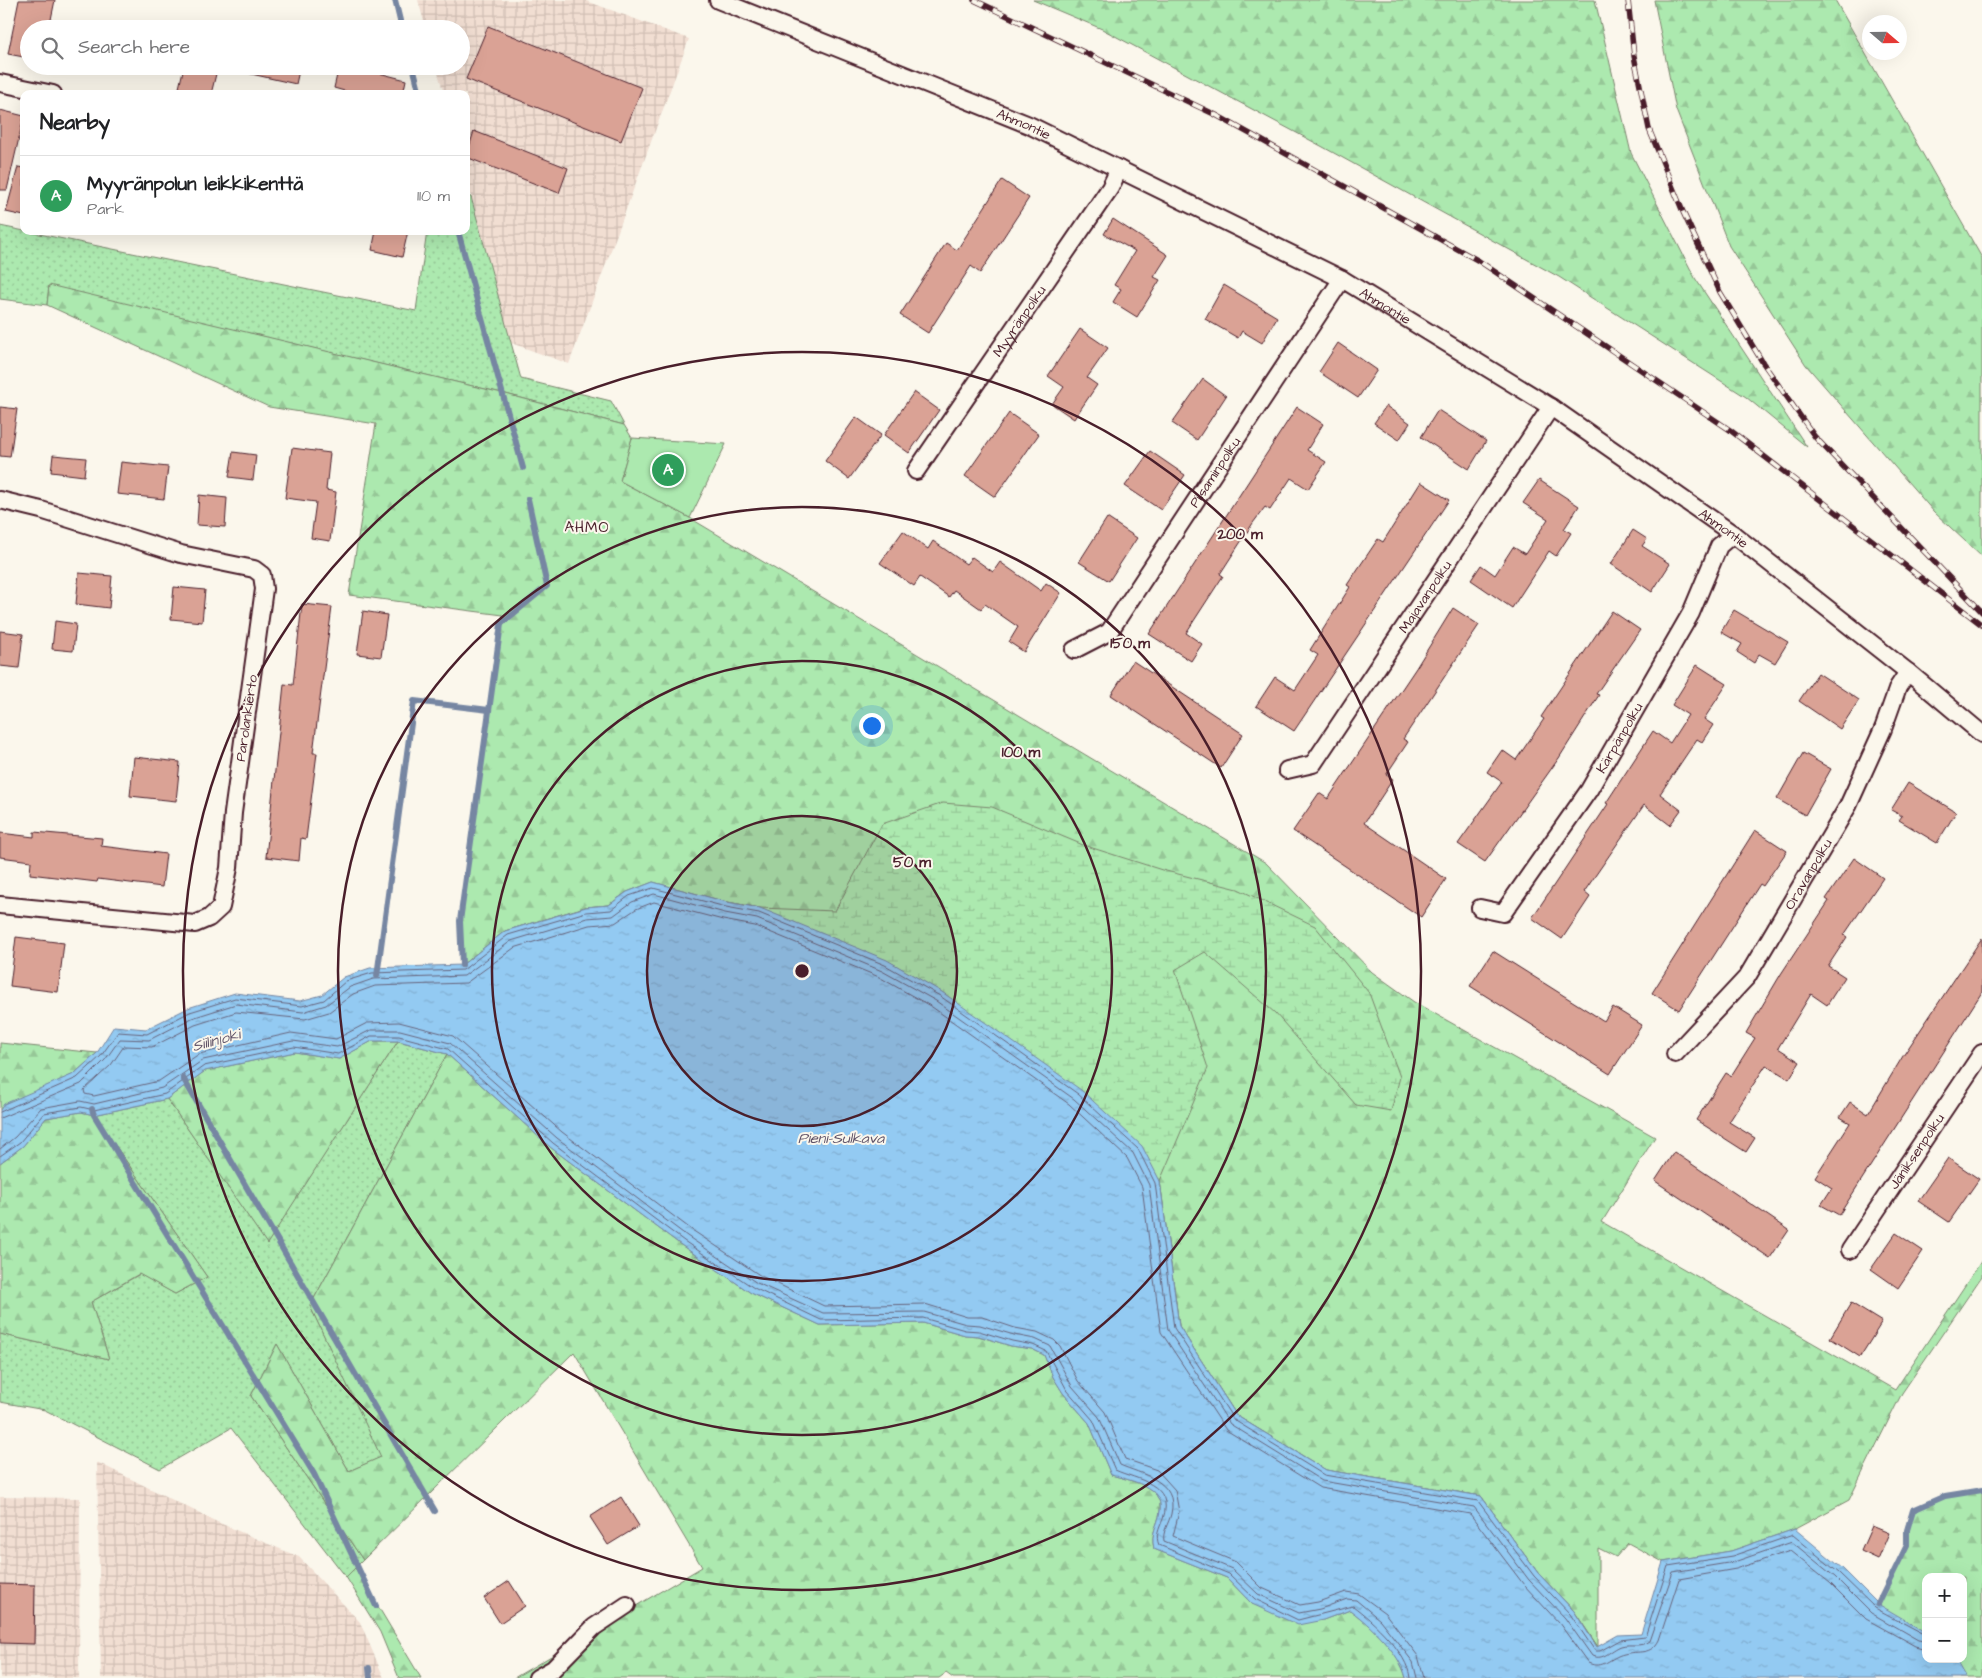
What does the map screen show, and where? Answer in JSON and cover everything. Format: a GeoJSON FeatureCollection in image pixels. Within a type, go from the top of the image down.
{"type":"FeatureCollection","features":[{"type":"Feature","properties":{"kind":"street","name":"Ahmontie"},"geometry":{"type":"LineString","coordinates":[[718,0],[1028,125],[1342,279],[1551,407],[1733,534],[1908,672],[1982,734]]}},
{"type":"Feature","properties":{"kind":"street"},"geometry":{"type":"LineString","coordinates":[[0,84],[32,90]]}},
{"type":"Feature","properties":{"kind":"street","name":"Myyränpolku"},"geometry":{"type":"LineString","coordinates":[[916,471],[1110,188],[1119,169]]}},
{"type":"Feature","properties":{"kind":"street","name":"Piisaminpolku"},"geometry":{"type":"LineString","coordinates":[[1074,650],[1109,632],[1342,279]]}},
{"type":"Feature","properties":{"kind":"street","name":"Majavanpolku"},"geometry":{"type":"LineString","coordinates":[[1287,770],[1313,764],[1551,407]]}},
{"type":"Feature","properties":{"kind":"street","name":"Parolankierto"},"geometry":{"type":"LineString","coordinates":[[0,500],[41,510],[180,554],[254,569],[262,575],[264,589],[233,813],[228,868],[221,907],[209,918],[195,924],[0,905]]}},
{"type":"Feature","properties":{"kind":"street","name":"Kärpänpolku"},"geometry":{"type":"LineString","coordinates":[[1480,908],[1503,913],[1590,790],[1691,613],[1719,546],[1733,534]]}},
{"type":"Feature","properties":{"kind":"street","name":"Oravanpolku"},"geometry":{"type":"LineString","coordinates":[[1675,1054],[1747,977],[1848,806],[1883,728],[1898,687],[1908,672]]}},
{"type":"Feature","properties":{"kind":"street","name":"Jäniksenpolku"},"geometry":{"type":"LineString","coordinates":[[1850,1250],[1982,1053]]}},
{"type":"Feature","properties":{"kind":"street"},"geometry":{"type":"LineString","coordinates":[[537,1678],[553,1669],[594,1626],[627,1605]]}},
{"type":"Feature","properties":{"kind":"shaded area"},"geometry":{"type":"Polygon","coordinates":[[[418,0],[584,0],[689,39],[569,364],[511,343],[470,192],[470,90],[443,90],[439,75],[470,75],[470,20],[424,20],[418,0]]]}},
{"type":"Feature","properties":{"kind":"shaded area"},"geometry":{"type":"Polygon","coordinates":[[[97,1462],[215,1521],[299,1557],[360,1622],[384,1678],[101,1678],[97,1462]]]}},
{"type":"Feature","properties":{"kind":"shaded area"},"geometry":{"type":"Polygon","coordinates":[[[0,1497],[80,1498],[79,1678],[0,1678],[0,1497]]]}},
{"type":"Feature","properties":{"kind":"green space"},"geometry":{"type":"Polygon","coordinates":[[[1033,0],[1595,0],[1631,153],[1695,278],[1807,447],[1746,397],[1559,277],[1323,147],[1102,29],[1033,0]]]}},
{"type":"Feature","properties":{"kind":"green space"},"geometry":{"type":"Polygon","coordinates":[[[1654,0],[1835,0],[1862,47],[1862,60],[1869,60],[1982,258],[1982,557],[1934,512],[1806,365],[1729,246],[1676,110],[1654,0]]]}},
{"type":"Feature","properties":{"kind":"green space"},"geometry":{"type":"Polygon","coordinates":[[[471,197],[521,379],[611,401],[624,425],[502,393],[49,286],[47,305],[0,299],[0,226],[20,230],[20,235],[44,235],[416,311],[426,235],[470,235],[471,197]]]}},
{"type":"Feature","properties":{"kind":"green space"},"geometry":{"type":"Polygon","coordinates":[[[49,285],[502,393],[624,425],[632,438],[620,481],[690,518],[1266,863],[1372,972],[1414,1002],[1655,1137],[1602,1222],[1895,1390],[1982,1260],[1982,1276],[1902,1393],[1849,1500],[1795,1529],[1731,1551],[1663,1562],[1628,1543],[1616,1557],[1598,1548],[1598,1647],[1574,1611],[1538,1573],[1481,1496],[1326,1470],[1237,1416],[1179,1326],[1160,1181],[760,908],[728,902],[627,892],[609,905],[585,907],[505,931],[462,965],[460,921],[503,615],[349,595],[376,424],[269,407],[47,305],[49,285]]]}},
{"type":"Feature","properties":{"kind":"green space"},"geometry":{"type":"Polygon","coordinates":[[[632,438],[726,444],[690,518],[620,481],[632,438]]]}},
{"type":"Feature","properties":{"kind":"green space"},"geometry":{"type":"Polygon","coordinates":[[[943,803],[992,807],[1083,845],[1162,870],[1238,889],[1315,926],[1369,993],[1400,1077],[1391,1111],[1356,1105],[1275,1013],[1205,952],[1175,970],[1208,1068],[1160,1181],[1179,1326],[1237,1416],[1325,1470],[1481,1496],[1538,1573],[1574,1611],[1598,1647],[462,965],[505,931],[586,907],[609,905],[627,892],[653,882],[727,902],[760,908],[835,911],[882,824],[943,803]]]}},
{"type":"Feature","properties":{"kind":"green space"},"geometry":{"type":"Polygon","coordinates":[[[372,1041],[398,1041],[267,1244],[167,1099],[205,1071],[295,1052],[339,1059],[372,1041]]]}},
{"type":"Feature","properties":{"kind":"green space"},"geometry":{"type":"Polygon","coordinates":[[[398,1041],[447,1054],[310,1306],[382,1457],[349,1471],[277,1344],[251,1396],[363,1560],[346,1577],[231,1428],[160,1469],[45,1410],[0,1402],[0,1334],[109,1359],[91,1302],[140,1274],[175,1294],[207,1277],[94,1115],[167,1099],[267,1243],[398,1041]]]}},
{"type":"Feature","properties":{"kind":"green space"},"geometry":{"type":"Polygon","coordinates":[[[0,1043],[97,1053],[74,1074],[0,1110],[0,1043]]]}},
{"type":"Feature","properties":{"kind":"green space"},"geometry":{"type":"Polygon","coordinates":[[[447,1054],[550,1147],[681,1245],[751,1293],[820,1325],[923,1323],[1011,1346],[1032,1349],[1044,1355],[1053,1377],[1063,1393],[1089,1423],[1111,1475],[1144,1485],[1157,1496],[1160,1502],[1160,1511],[1154,1533],[1154,1549],[1227,1578],[1252,1604],[1323,1620],[1350,1610],[1375,1631],[1391,1649],[1403,1668],[1406,1678],[953,1678],[946,1673],[939,1678],[514,1678],[702,1567],[574,1352],[363,1560],[251,1396],[277,1344],[349,1471],[381,1457],[310,1306],[447,1054]]]}},
{"type":"Feature","properties":{"kind":"green space"},"geometry":{"type":"Polygon","coordinates":[[[81,1112],[94,1115],[207,1277],[175,1294],[139,1274],[91,1302],[109,1359],[0,1334],[0,1163],[23,1146],[46,1118],[81,1112]]]}},
{"type":"Feature","properties":{"kind":"green space"},"geometry":{"type":"Polygon","coordinates":[[[1982,1490],[1982,1678],[1959,1678],[1942,1663],[1967,1663],[1967,1573],[1922,1573],[1922,1644],[1878,1604],[1906,1545],[1907,1530],[1913,1510],[1945,1496],[1982,1490]]]}},
{"type":"Feature","properties":{"kind":"green space"},"geometry":{"type":"Polygon","coordinates":[[[355,1568],[421,1678],[399,1678],[380,1632],[346,1577],[355,1568]]]}},
{"type":"Feature","properties":{"kind":"water","name":"Pieni-Sulkava"},"geometry":{"type":"Polygon","coordinates":[[[653,882],[727,902],[760,908],[887,960],[942,992],[1081,1090],[1142,1146],[1160,1181],[1179,1326],[1237,1416],[1326,1470],[1481,1496],[1538,1573],[1574,1611],[1597,1647],[1618,1635],[1641,1634],[1663,1562],[1731,1551],[1795,1529],[1843,1569],[1878,1604],[1922,1630],[1922,1663],[1957,1663],[1966,1678],[1406,1678],[1398,1659],[1391,1649],[1366,1623],[1350,1610],[1323,1620],[1298,1625],[1252,1604],[1227,1578],[1154,1549],[1154,1533],[1160,1511],[1160,1502],[1157,1496],[1144,1486],[1111,1475],[1089,1423],[1063,1393],[1053,1377],[1044,1355],[1032,1349],[1011,1346],[979,1336],[965,1335],[923,1323],[820,1325],[751,1293],[681,1245],[550,1147],[447,1054],[399,1041],[372,1041],[339,1059],[295,1052],[205,1071],[167,1099],[94,1115],[81,1112],[46,1118],[23,1146],[0,1163],[0,1110],[4,1104],[74,1074],[97,1053],[114,1026],[146,1029],[188,1008],[235,993],[300,1001],[322,995],[344,977],[370,968],[462,965],[505,931],[586,907],[609,905],[627,892],[653,882]]]}},
{"type":"Feature","properties":{"kind":"building"},"geometry":{"type":"Polygon","coordinates":[[[19,0],[55,0],[51,20],[20,20],[20,56],[8,54],[19,0]]]}},
{"type":"Feature","properties":{"kind":"building"},"geometry":{"type":"Polygon","coordinates":[[[488,26],[642,88],[621,141],[466,79],[468,75],[470,75],[470,69],[488,26]]]}},
{"type":"Feature","properties":{"kind":"building"},"geometry":{"type":"Polygon","coordinates":[[[182,75],[216,75],[212,90],[179,88],[182,75]]]}},
{"type":"Feature","properties":{"kind":"building"},"geometry":{"type":"Polygon","coordinates":[[[256,75],[298,75],[296,84],[256,75]]]}},
{"type":"Feature","properties":{"kind":"building"},"geometry":{"type":"Polygon","coordinates":[[[337,75],[387,75],[406,80],[404,90],[341,90],[334,88],[337,75]]]}},
{"type":"Feature","properties":{"kind":"building"},"geometry":{"type":"Polygon","coordinates":[[[0,110],[20,115],[20,133],[7,190],[0,190],[0,110]]]}},
{"type":"Feature","properties":{"kind":"building"},"geometry":{"type":"Polygon","coordinates":[[[474,131],[568,168],[559,193],[470,159],[470,144],[474,131]]]}},
{"type":"Feature","properties":{"kind":"building"},"geometry":{"type":"Polygon","coordinates":[[[18,167],[20,167],[20,215],[6,212],[18,167]]]}},
{"type":"Feature","properties":{"kind":"building"},"geometry":{"type":"Polygon","coordinates":[[[1002,180],[1029,198],[980,273],[971,266],[928,333],[900,315],[946,243],[957,250],[1002,180]]]}},
{"type":"Feature","properties":{"kind":"building"},"geometry":{"type":"Polygon","coordinates":[[[1113,219],[1168,255],[1154,277],[1160,280],[1137,317],[1113,302],[1121,289],[1114,285],[1135,251],[1104,234],[1113,219]]]}},
{"type":"Feature","properties":{"kind":"building"},"geometry":{"type":"Polygon","coordinates":[[[375,235],[407,235],[402,257],[372,250],[375,235]]]}},
{"type":"Feature","properties":{"kind":"building"},"geometry":{"type":"Polygon","coordinates":[[[1224,285],[1277,317],[1262,343],[1242,331],[1238,338],[1205,319],[1224,285]]]}},
{"type":"Feature","properties":{"kind":"building"},"geometry":{"type":"Polygon","coordinates":[[[1080,329],[1108,348],[1087,378],[1097,385],[1074,419],[1052,404],[1064,387],[1048,376],[1080,329]]]}},
{"type":"Feature","properties":{"kind":"building"},"geometry":{"type":"Polygon","coordinates":[[[1338,343],[1377,370],[1358,398],[1319,372],[1338,343]]]}},
{"type":"Feature","properties":{"kind":"building"},"geometry":{"type":"Polygon","coordinates":[[[1203,379],[1226,396],[1197,440],[1172,423],[1203,379]]]}},
{"type":"Feature","properties":{"kind":"building"},"geometry":{"type":"Polygon","coordinates":[[[914,392],[939,410],[909,453],[884,435],[914,392]]]}},
{"type":"Feature","properties":{"kind":"building"},"geometry":{"type":"Polygon","coordinates":[[[1386,406],[1410,423],[1399,440],[1374,423],[1386,406]]]}},
{"type":"Feature","properties":{"kind":"building"},"geometry":{"type":"Polygon","coordinates":[[[0,407],[17,409],[10,457],[0,456],[0,407]]]}},
{"type":"Feature","properties":{"kind":"building"},"geometry":{"type":"Polygon","coordinates":[[[1297,407],[1323,424],[1307,450],[1326,462],[1308,489],[1291,478],[1270,510],[1265,507],[1253,523],[1220,574],[1223,576],[1186,633],[1202,644],[1191,661],[1149,634],[1297,407]]]}},
{"type":"Feature","properties":{"kind":"building"},"geometry":{"type":"Polygon","coordinates":[[[1438,410],[1486,441],[1469,469],[1421,437],[1438,410]]]}},
{"type":"Feature","properties":{"kind":"building"},"geometry":{"type":"Polygon","coordinates":[[[1009,413],[1039,434],[995,497],[965,476],[1009,413]]]}},
{"type":"Feature","properties":{"kind":"building"},"geometry":{"type":"Polygon","coordinates":[[[856,417],[881,435],[849,479],[825,461],[856,417]]]}},
{"type":"Feature","properties":{"kind":"building"},"geometry":{"type":"Polygon","coordinates":[[[292,448],[330,453],[326,490],[336,492],[330,541],[311,538],[316,502],[285,498],[292,448]]]}},
{"type":"Feature","properties":{"kind":"building"},"geometry":{"type":"Polygon","coordinates":[[[1150,451],[1185,475],[1161,510],[1125,486],[1150,451]]]}},
{"type":"Feature","properties":{"kind":"building"},"geometry":{"type":"Polygon","coordinates":[[[233,452],[256,455],[253,480],[229,477],[233,452]]]}},
{"type":"Feature","properties":{"kind":"building"},"geometry":{"type":"Polygon","coordinates":[[[53,455],[86,458],[84,476],[51,472],[53,455]]]}},
{"type":"Feature","properties":{"kind":"building"},"geometry":{"type":"Polygon","coordinates":[[[121,462],[168,467],[164,499],[117,494],[121,462]]]}},
{"type":"Feature","properties":{"kind":"building"},"geometry":{"type":"Polygon","coordinates":[[[1539,480],[1579,506],[1564,529],[1571,533],[1556,556],[1549,551],[1512,608],[1471,580],[1481,565],[1495,575],[1513,547],[1525,554],[1548,519],[1523,503],[1539,480]]]}},
{"type":"Feature","properties":{"kind":"building"},"geometry":{"type":"Polygon","coordinates":[[[1421,482],[1449,500],[1294,731],[1256,706],[1275,677],[1295,690],[1318,655],[1310,650],[1350,587],[1347,585],[1378,539],[1383,542],[1421,482]]]}},
{"type":"Feature","properties":{"kind":"building"},"geometry":{"type":"Polygon","coordinates":[[[199,495],[227,498],[225,527],[197,525],[199,495]]]}},
{"type":"Feature","properties":{"kind":"building"},"geometry":{"type":"Polygon","coordinates":[[[1107,518],[1137,538],[1109,581],[1079,562],[1107,518]]]}},
{"type":"Feature","properties":{"kind":"building"},"geometry":{"type":"Polygon","coordinates":[[[1633,530],[1647,539],[1642,546],[1670,564],[1652,592],[1611,564],[1633,530]]]}},
{"type":"Feature","properties":{"kind":"building"},"geometry":{"type":"Polygon","coordinates":[[[903,531],[928,549],[933,541],[966,564],[972,557],[993,572],[1000,562],[1041,591],[1046,583],[1061,593],[1024,652],[1009,642],[1018,627],[985,604],[981,609],[954,590],[949,597],[920,577],[914,586],[880,563],[903,531]]]}},
{"type":"Feature","properties":{"kind":"building"},"geometry":{"type":"Polygon","coordinates":[[[79,573],[112,576],[109,608],[76,604],[79,573]]]}},
{"type":"Feature","properties":{"kind":"building"},"geometry":{"type":"Polygon","coordinates":[[[174,587],[205,590],[202,622],[171,619],[174,587]]]}},
{"type":"Feature","properties":{"kind":"building"},"geometry":{"type":"Polygon","coordinates":[[[302,604],[332,607],[313,753],[317,753],[306,839],[301,838],[299,861],[266,857],[284,684],[293,685],[302,604]]]}},
{"type":"Feature","properties":{"kind":"building"},"geometry":{"type":"Polygon","coordinates":[[[1453,608],[1479,625],[1403,739],[1408,742],[1386,775],[1393,779],[1364,823],[1446,879],[1421,917],[1293,831],[1319,793],[1328,799],[1416,668],[1453,608]]]}},
{"type":"Feature","properties":{"kind":"building"},"geometry":{"type":"Polygon","coordinates":[[[1734,610],[1788,642],[1775,663],[1759,654],[1754,663],[1737,652],[1742,644],[1721,632],[1734,610]]]}},
{"type":"Feature","properties":{"kind":"building"},"geometry":{"type":"Polygon","coordinates":[[[363,611],[387,615],[381,657],[357,654],[363,611]]]}},
{"type":"Feature","properties":{"kind":"building"},"geometry":{"type":"Polygon","coordinates":[[[1612,611],[1640,630],[1596,694],[1599,695],[1559,758],[1485,862],[1458,844],[1502,782],[1487,772],[1502,750],[1516,760],[1544,719],[1541,717],[1612,611]]]}},
{"type":"Feature","properties":{"kind":"building"},"geometry":{"type":"Polygon","coordinates":[[[55,621],[76,624],[73,651],[52,649],[55,621]]]}},
{"type":"Feature","properties":{"kind":"building"},"geometry":{"type":"Polygon","coordinates":[[[0,631],[23,634],[19,668],[0,666],[0,631]]]}},
{"type":"Feature","properties":{"kind":"building"},"geometry":{"type":"Polygon","coordinates":[[[1133,661],[1243,734],[1221,768],[1111,695],[1133,661]]]}},
{"type":"Feature","properties":{"kind":"building"},"geometry":{"type":"Polygon","coordinates":[[[1697,665],[1727,684],[1704,719],[1713,725],[1702,742],[1697,739],[1660,794],[1681,810],[1670,825],[1644,805],[1584,892],[1590,897],[1562,939],[1532,918],[1608,804],[1606,803],[1653,731],[1670,743],[1688,715],[1672,705],[1697,665]]]}},
{"type":"Feature","properties":{"kind":"building"},"geometry":{"type":"Polygon","coordinates":[[[1818,673],[1859,700],[1840,729],[1799,701],[1818,673]]]}},
{"type":"Feature","properties":{"kind":"building"},"geometry":{"type":"Polygon","coordinates":[[[1803,753],[1831,769],[1805,815],[1777,799],[1803,753]]]}},
{"type":"Feature","properties":{"kind":"building"},"geometry":{"type":"Polygon","coordinates":[[[134,757],[180,762],[176,801],[130,796],[134,757]]]}},
{"type":"Feature","properties":{"kind":"building"},"geometry":{"type":"Polygon","coordinates":[[[1908,783],[1956,812],[1937,843],[1899,820],[1902,816],[1891,810],[1908,783]]]}},
{"type":"Feature","properties":{"kind":"building"},"geometry":{"type":"Polygon","coordinates":[[[1755,830],[1787,851],[1763,886],[1760,884],[1679,1010],[1652,993],[1755,830]]]}},
{"type":"Feature","properties":{"kind":"building"},"geometry":{"type":"Polygon","coordinates":[[[34,832],[102,838],[101,846],[166,854],[162,887],[98,879],[97,882],[30,874],[31,861],[0,857],[0,833],[34,837],[34,832]]]}},
{"type":"Feature","properties":{"kind":"building"},"geometry":{"type":"Polygon","coordinates":[[[1854,858],[1883,878],[1844,935],[1847,937],[1828,966],[1845,977],[1827,1005],[1811,994],[1778,1048],[1800,1062],[1789,1079],[1766,1065],[1729,1122],[1755,1138],[1746,1152],[1696,1120],[1726,1073],[1731,1076],[1755,1038],[1746,1033],[1781,974],[1829,901],[1826,899],[1854,858]]]}},
{"type":"Feature","properties":{"kind":"building"},"geometry":{"type":"Polygon","coordinates":[[[16,937],[64,943],[58,992],[10,986],[16,937]]]}},
{"type":"Feature","properties":{"kind":"building"},"geometry":{"type":"Polygon","coordinates":[[[1982,938],[1982,992],[1839,1215],[1821,1205],[1832,1188],[1815,1177],[1850,1123],[1840,1117],[1850,1102],[1868,1114],[1903,1056],[1982,938]]]}},
{"type":"Feature","properties":{"kind":"building"},"geometry":{"type":"Polygon","coordinates":[[[1493,951],[1604,1021],[1613,1007],[1642,1025],[1610,1074],[1470,986],[1493,951]]]}},
{"type":"Feature","properties":{"kind":"building"},"geometry":{"type":"Polygon","coordinates":[[[1674,1152],[1789,1230],[1770,1258],[1655,1181],[1674,1152]]]}},
{"type":"Feature","properties":{"kind":"building"},"geometry":{"type":"Polygon","coordinates":[[[1948,1158],[1979,1179],[1949,1222],[1918,1201],[1948,1158]]]}},
{"type":"Feature","properties":{"kind":"building"},"geometry":{"type":"Polygon","coordinates":[[[1896,1233],[1923,1251],[1898,1288],[1871,1269],[1896,1233]]]}},
{"type":"Feature","properties":{"kind":"building"},"geometry":{"type":"Polygon","coordinates":[[[1851,1303],[1882,1322],[1860,1357],[1830,1338],[1851,1303]]]}},
{"type":"Feature","properties":{"kind":"building"},"geometry":{"type":"Polygon","coordinates":[[[621,1497],[639,1526],[608,1545],[590,1517],[621,1497]]]}},
{"type":"Feature","properties":{"kind":"building"},"geometry":{"type":"Polygon","coordinates":[[[1872,1526],[1889,1533],[1878,1559],[1861,1551],[1872,1526]]]}},
{"type":"Feature","properties":{"kind":"building"},"geometry":{"type":"Polygon","coordinates":[[[509,1581],[525,1606],[500,1623],[484,1598],[509,1581]]]}},
{"type":"Feature","properties":{"kind":"building"},"geometry":{"type":"Polygon","coordinates":[[[0,1584],[35,1585],[34,1644],[0,1643],[0,1584]]]}},
{"type":"Feature","properties":{"kind":"waterway"},"geometry":{"type":"LineString","coordinates":[[395,0],[400,20]]}},
{"type":"Feature","properties":{"kind":"waterway"},"geometry":{"type":"LineString","coordinates":[[415,75],[419,90]]}},
{"type":"Feature","properties":{"kind":"waterway"},"geometry":{"type":"LineString","coordinates":[[459,235],[523,468]]}},
{"type":"Feature","properties":{"kind":"waterway"},"geometry":{"type":"LineString","coordinates":[[462,965],[460,921],[501,624],[547,586],[528,499]]}},
{"type":"Feature","properties":{"kind":"waterway"},"geometry":{"type":"LineString","coordinates":[[377,976],[414,701],[489,710]]}},
{"type":"Feature","properties":{"kind":"waterway"},"geometry":{"type":"LineString","coordinates":[[183,1078],[435,1511]]}},
{"type":"Feature","properties":{"kind":"waterway"},"geometry":{"type":"LineString","coordinates":[[92,1109],[314,1474],[376,1606]]}},
{"type":"Feature","properties":{"kind":"waterway"},"geometry":{"type":"LineString","coordinates":[[1878,1604],[1907,1545],[1907,1530],[1913,1510],[1945,1496],[1982,1490]]}},
{"type":"Feature","properties":{"kind":"waterway"},"geometry":{"type":"LineString","coordinates":[[369,1668],[370,1678]]}},
{"type":"Feature","properties":{"kind":"railway"},"geometry":{"type":"LineString","coordinates":[[974,0],[1216,115],[1479,261],[1730,430],[1982,625]]}},
{"type":"Feature","properties":{"kind":"railway"},"geometry":{"type":"LineString","coordinates":[[1628,0],[1634,56],[1649,129],[1683,212],[1720,292],[1763,363],[1815,437],[1982,612]]}},
{"type":"Feature","properties":{"kind":"place","name":"Myyränpolun leikkikenttä"},"geometry":{"type":"Point","coordinates":[668,470]}},
{"type":"Feature","properties":{"kind":"district","name":"AHMO"},"geometry":{"type":"Point","coordinates":[587,527]}},
{"type":"Feature","properties":{"kind":"water label","name":"Siilinjoki"},"geometry":{"type":"Point","coordinates":[216,1040]}}]}
